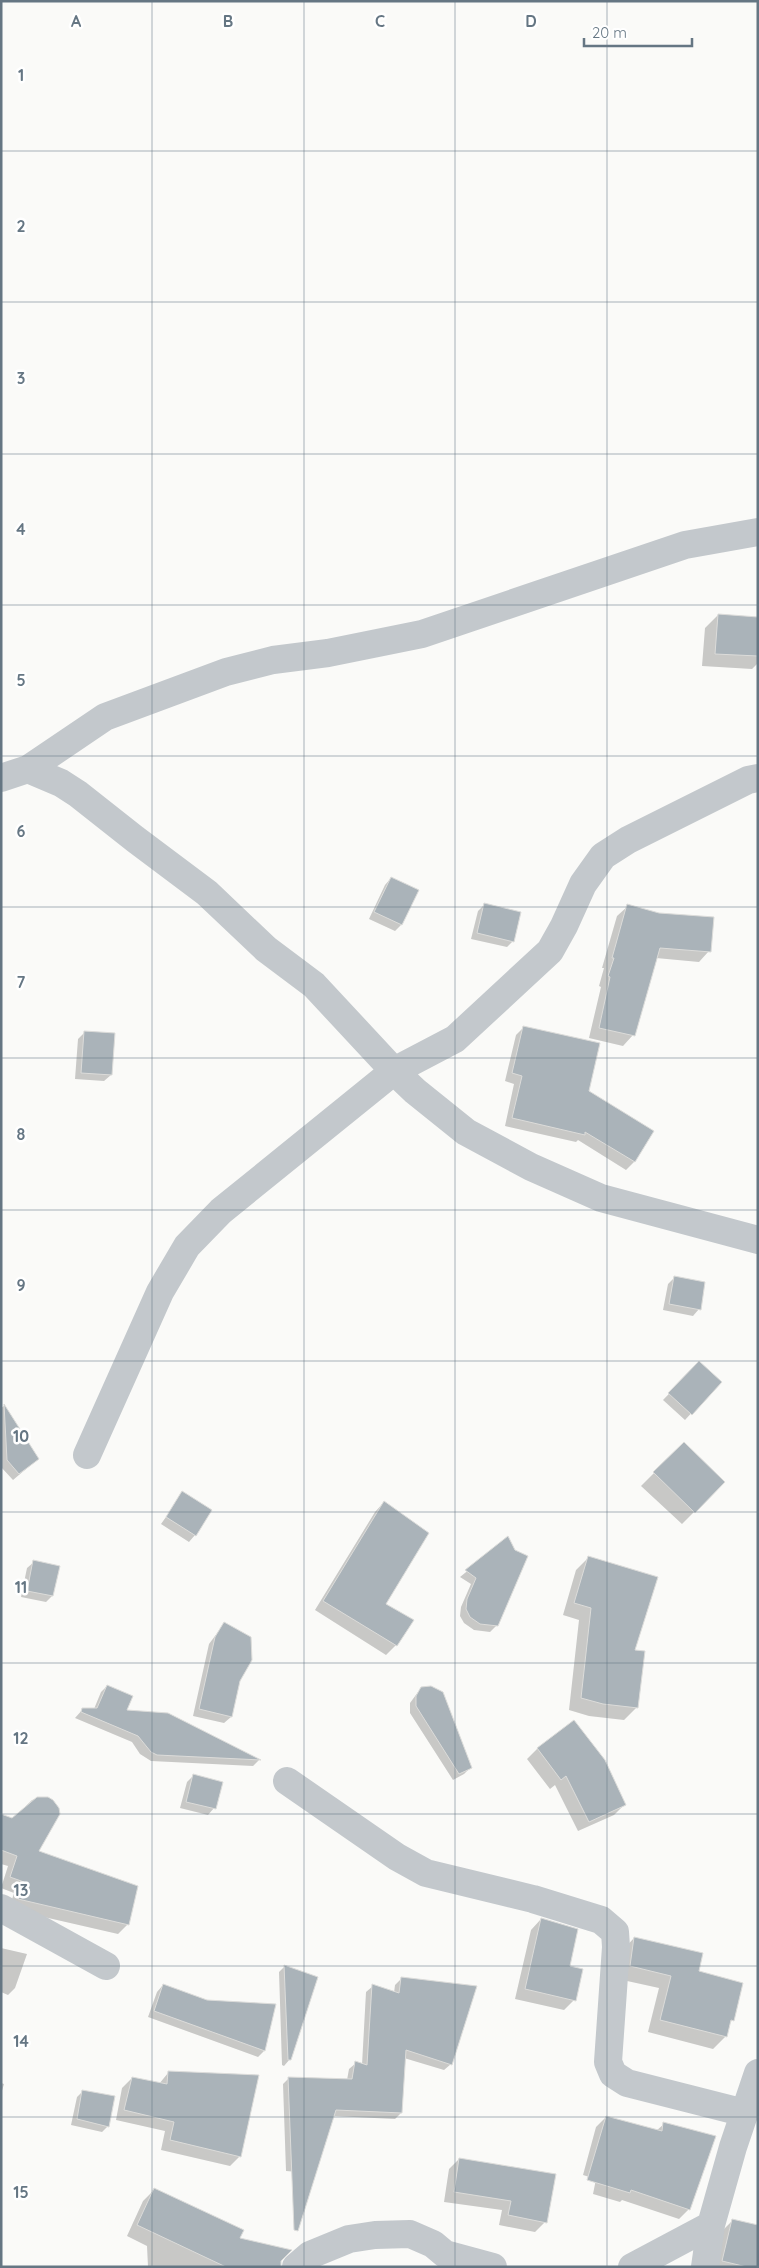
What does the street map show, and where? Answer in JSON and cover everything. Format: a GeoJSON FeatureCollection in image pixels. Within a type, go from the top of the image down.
{"type":"FeatureCollection","features":[{"type":"Feature","properties":{"kind":"street"},"geometry":{"type":"LineString","coordinates":[[1,778],[28,769],[105,717],[226,672],[273,660],[328,653],[422,634],[685,545],[758,532]]}},
{"type":"Feature","properties":{"kind":"street"},"geometry":{"type":"LineString","coordinates":[[28,769],[61,783],[78,794],[207,893],[266,949],[314,985],[394,1071],[415,1091],[466,1132],[531,1167],[601,1198],[758,1240]]}},
{"type":"Feature","properties":{"kind":"street"},"geometry":{"type":"LineString","coordinates":[[87,1455],[160,1292],[186,1246],[221,1211],[394,1071],[455,1039],[550,951],[564,926],[583,884],[602,856],[628,840],[748,780],[758,778]]}},
{"type":"Feature","properties":{"kind":"street"},"geometry":{"type":"LineString","coordinates":[[287,1782],[397,1857],[426,1873],[533,1900],[601,1920],[615,1932],[616,1947],[608,2062],[613,2074],[627,2083],[746,2113]]}},
{"type":"Feature","properties":{"kind":"street"},"geometry":{"type":"LineString","coordinates":[[1,1908],[106,1966]]}},
{"type":"Feature","properties":{"kind":"street"},"geometry":{"type":"LineString","coordinates":[[705,2267],[711,2225],[733,2147],[758,2073]]}},
{"type":"Feature","properties":{"kind":"street"},"geometry":{"type":"LineString","coordinates":[[632,2267],[711,2225]]}},
{"type":"Feature","properties":{"kind":"street"},"geometry":{"type":"LineString","coordinates":[[296,2267],[310,2255],[349,2239],[375,2235],[410,2234],[432,2244],[445,2254],[493,2267]]}},
{"type":"Feature","properties":{"kind":"building"},"geometry":{"type":"Polygon","coordinates":[[[718,614],[758,617],[758,656],[715,654],[718,614]]]}},
{"type":"Feature","properties":{"kind":"building"},"geometry":{"type":"Polygon","coordinates":[[[391,877],[419,890],[402,925],[374,912],[391,877]]]}},
{"type":"Feature","properties":{"kind":"building"},"geometry":{"type":"Polygon","coordinates":[[[484,903],[521,912],[514,942],[477,933],[484,903]]]}},
{"type":"Feature","properties":{"kind":"building"},"geometry":{"type":"Polygon","coordinates":[[[627,904],[659,913],[714,917],[711,952],[660,948],[635,1036],[599,1028],[610,977],[608,976],[614,958],[612,958],[627,904]]]}},
{"type":"Feature","properties":{"kind":"building"},"geometry":{"type":"Polygon","coordinates":[[[523,1026],[600,1043],[589,1091],[654,1131],[635,1162],[585,1132],[585,1135],[512,1118],[522,1076],[512,1073],[523,1026]]]}},
{"type":"Feature","properties":{"kind":"building"},"geometry":{"type":"Polygon","coordinates":[[[84,1031],[115,1033],[112,1075],[81,1073],[84,1031]]]}},
{"type":"Feature","properties":{"kind":"building"},"geometry":{"type":"Polygon","coordinates":[[[674,1276],[705,1282],[701,1310],[669,1304],[674,1276]]]}},
{"type":"Feature","properties":{"kind":"building"},"geometry":{"type":"Polygon","coordinates":[[[699,1361],[722,1382],[692,1415],[668,1393],[699,1361]]]}},
{"type":"Feature","properties":{"kind":"building"},"geometry":{"type":"Polygon","coordinates":[[[4,1404],[39,1459],[19,1474],[7,1460],[4,1404]]]}},
{"type":"Feature","properties":{"kind":"building"},"geometry":{"type":"Polygon","coordinates":[[[684,1442],[725,1482],[695,1513],[653,1472],[684,1442]]]}},
{"type":"Feature","properties":{"kind":"building"},"geometry":{"type":"Polygon","coordinates":[[[182,1491],[212,1510],[196,1536],[166,1517],[182,1491]]]}},
{"type":"Feature","properties":{"kind":"building"},"geometry":{"type":"Polygon","coordinates":[[[384,1501],[429,1533],[386,1604],[414,1620],[397,1646],[323,1601],[384,1501]]]}},
{"type":"Feature","properties":{"kind":"building"},"geometry":{"type":"Polygon","coordinates":[[[508,1536],[515,1550],[528,1556],[498,1626],[480,1624],[470,1617],[466,1609],[467,1599],[476,1578],[465,1570],[508,1536]]]}},
{"type":"Feature","properties":{"kind":"building"},"geometry":{"type":"Polygon","coordinates":[[[588,1556],[658,1577],[635,1650],[645,1651],[638,1708],[603,1704],[581,1698],[591,1608],[574,1603],[588,1556]]]}},
{"type":"Feature","properties":{"kind":"building"},"geometry":{"type":"Polygon","coordinates":[[[33,1560],[60,1566],[53,1596],[27,1591],[33,1560]]]}},
{"type":"Feature","properties":{"kind":"building"},"geometry":{"type":"Polygon","coordinates":[[[224,1622],[251,1637],[252,1660],[240,1681],[232,1717],[199,1709],[215,1637],[224,1622]]]}},
{"type":"Feature","properties":{"kind":"building"},"geometry":{"type":"Polygon","coordinates":[[[107,1685],[133,1696],[127,1710],[168,1713],[261,1760],[157,1755],[151,1752],[138,1736],[81,1712],[82,1708],[97,1708],[107,1685]]]}},
{"type":"Feature","properties":{"kind":"building"},"geometry":{"type":"Polygon","coordinates":[[[431,1686],[443,1692],[472,1768],[459,1774],[416,1706],[416,1696],[421,1687],[431,1686]]]}},
{"type":"Feature","properties":{"kind":"building"},"geometry":{"type":"Polygon","coordinates":[[[574,1720],[605,1760],[626,1805],[589,1822],[566,1776],[561,1780],[537,1748],[574,1720]]]}},
{"type":"Feature","properties":{"kind":"building"},"geometry":{"type":"Polygon","coordinates":[[[193,1774],[223,1782],[216,1809],[186,1802],[193,1774]]]}},
{"type":"Feature","properties":{"kind":"building"},"geometry":{"type":"Polygon","coordinates":[[[37,1797],[48,1797],[53,1800],[59,1808],[60,1814],[39,1851],[138,1886],[129,1925],[18,1899],[24,1882],[10,1877],[17,1856],[1,1850],[1,1814],[12,1818],[37,1797]]]}},
{"type":"Feature","properties":{"kind":"building"},"geometry":{"type":"Polygon","coordinates":[[[541,1918],[578,1929],[570,1966],[583,1969],[576,2001],[525,1989],[541,1918]]]}},
{"type":"Feature","properties":{"kind":"building"},"geometry":{"type":"Polygon","coordinates":[[[634,1937],[703,1953],[699,1971],[743,1983],[734,2021],[731,2020],[727,2037],[660,2020],[671,1976],[630,1966],[634,1937]]]}},
{"type":"Feature","properties":{"kind":"building"},"geometry":{"type":"Polygon","coordinates":[[[284,1965],[318,1977],[291,2060],[288,2060],[284,1965]]]}},
{"type":"Feature","properties":{"kind":"building"},"geometry":{"type":"Polygon","coordinates":[[[401,1977],[477,1986],[452,2065],[406,2050],[402,2113],[336,2110],[298,2231],[294,2230],[288,2077],[352,2079],[355,2061],[367,2065],[372,1984],[399,1993],[401,1977]]]}},
{"type":"Feature","properties":{"kind":"building"},"geometry":{"type":"Polygon","coordinates":[[[163,1984],[207,2000],[276,2004],[265,2051],[154,2011],[163,1984]]]}},
{"type":"Feature","properties":{"kind":"building"},"geometry":{"type":"Polygon","coordinates":[[[168,2071],[259,2075],[241,2157],[170,2140],[174,2122],[124,2110],[132,2077],[167,2084],[168,2071]]]}},
{"type":"Feature","properties":{"kind":"building"},"geometry":{"type":"Polygon","coordinates":[[[82,2090],[115,2096],[109,2127],[77,2119],[82,2090]]]}},
{"type":"Feature","properties":{"kind":"building"},"geometry":{"type":"Polygon","coordinates":[[[606,2116],[662,2131],[663,2122],[716,2136],[690,2210],[631,2190],[630,2193],[587,2180],[606,2116]]]}},
{"type":"Feature","properties":{"kind":"building"},"geometry":{"type":"Polygon","coordinates":[[[459,2158],[556,2174],[547,2223],[508,2215],[511,2201],[454,2192],[459,2158]]]}},
{"type":"Feature","properties":{"kind":"building"},"geometry":{"type":"Polygon","coordinates":[[[154,2188],[244,2230],[240,2238],[292,2250],[281,2261],[281,2267],[226,2267],[137,2225],[154,2188]]]}},
{"type":"Feature","properties":{"kind":"building"},"geometry":{"type":"Polygon","coordinates":[[[732,2219],[758,2225],[758,2267],[747,2267],[722,2261],[732,2219]]]}}]}
